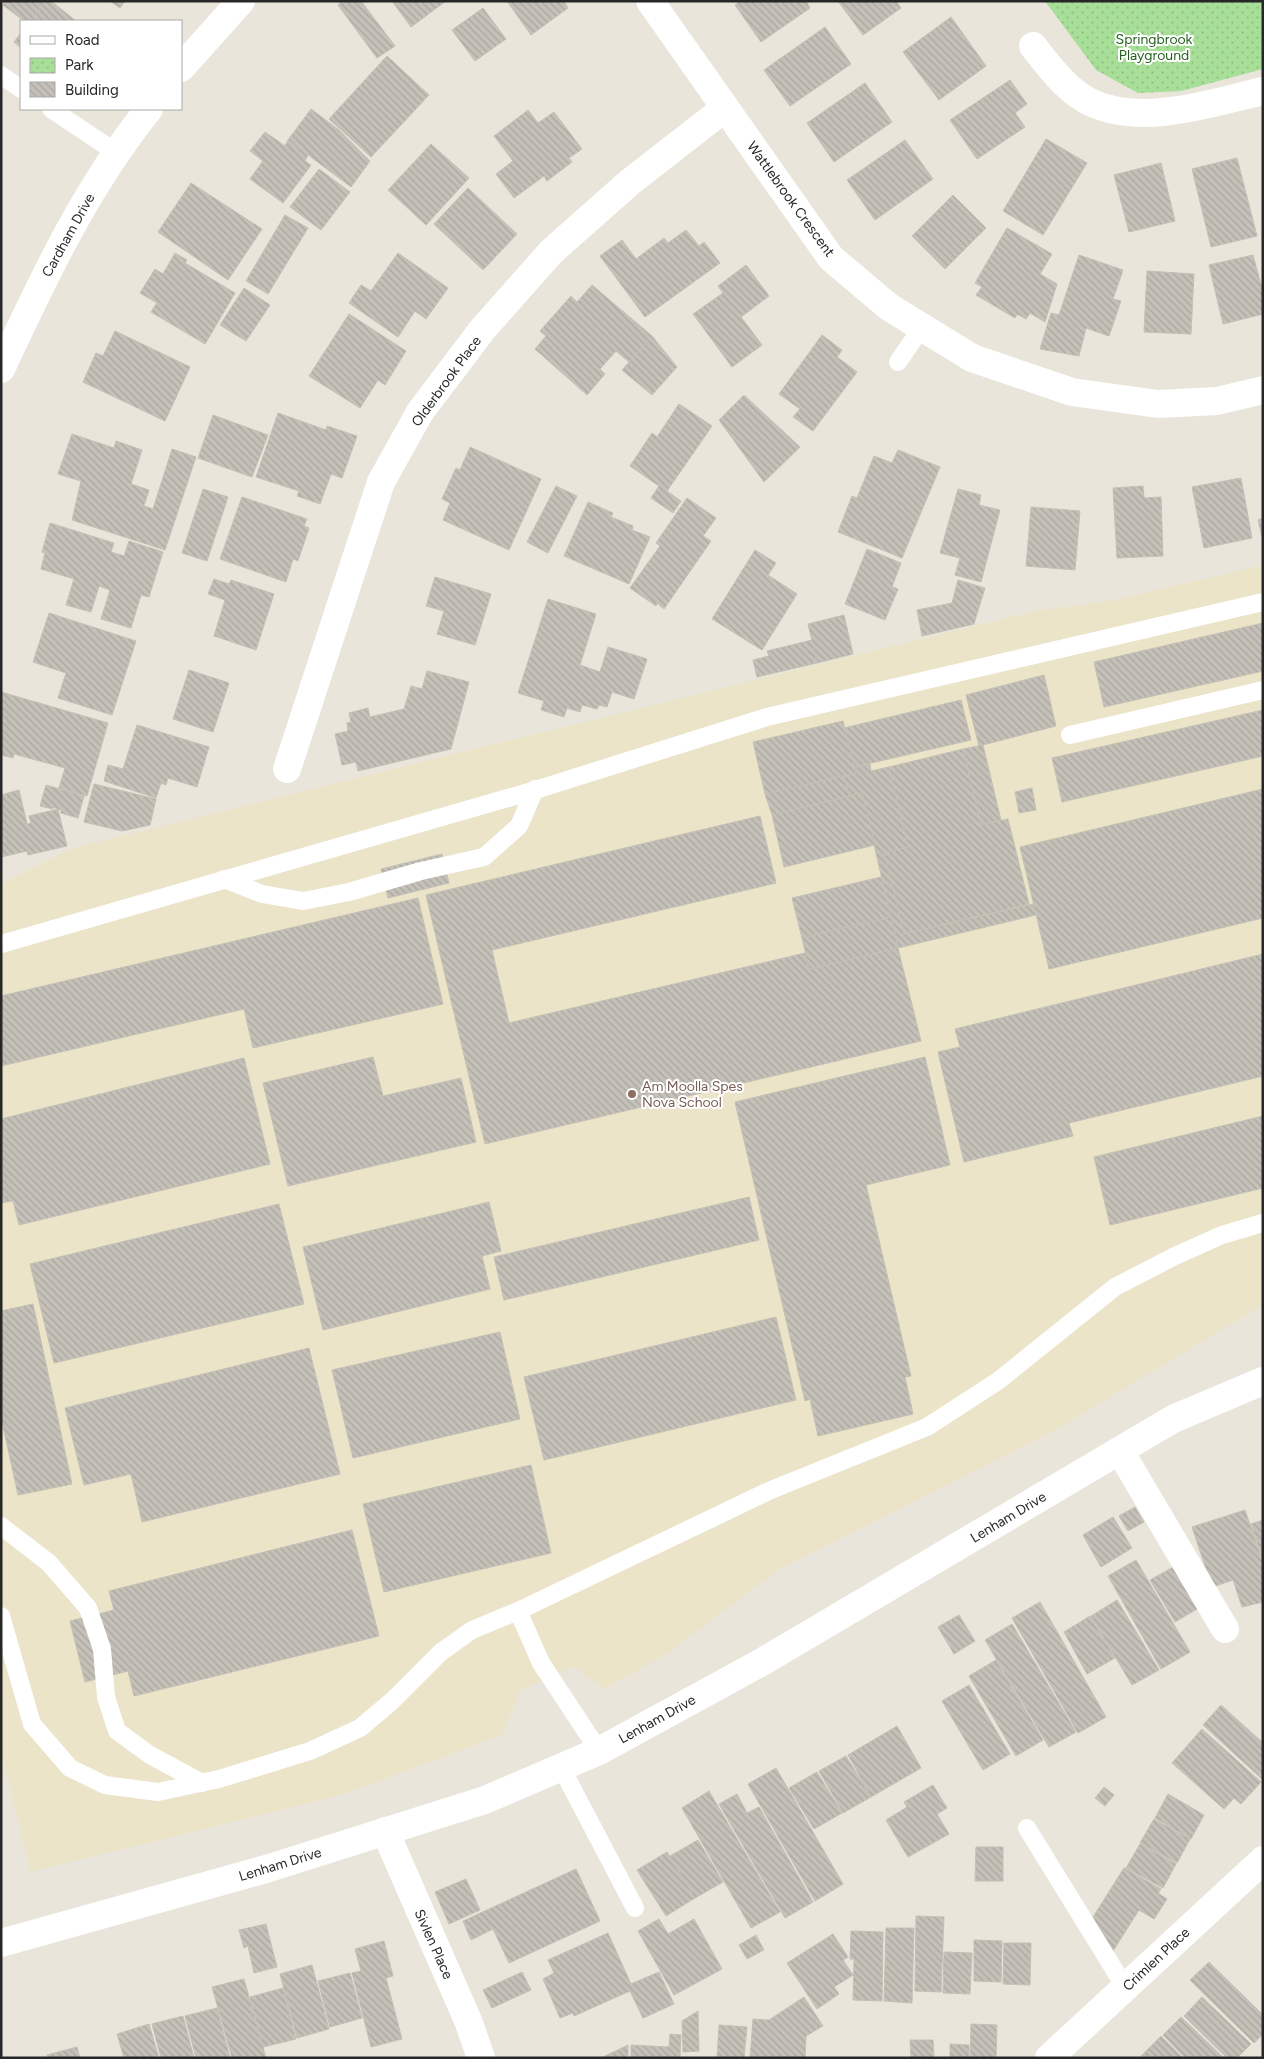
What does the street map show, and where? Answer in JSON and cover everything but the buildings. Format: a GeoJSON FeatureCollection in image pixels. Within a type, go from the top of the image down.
{"type":"FeatureCollection","features":[{"type":"Feature","properties":{"kind":"street"},"geometry":{"type":"LineString","coordinates":[[182,67],[241,1]]}},
{"type":"Feature","properties":{"kind":"street","name":"Wattlebrook Crescent"},"geometry":{"type":"LineString","coordinates":[[650,1],[831,258],[889,307],[922,328],[972,358],[1072,392],[1158,404],[1217,401],[1263,390]]}},
{"type":"Feature","properties":{"kind":"street"},"geometry":{"type":"LineString","coordinates":[[1033,46],[1063,82],[1090,102],[1129,113],[1184,110],[1263,91]]}},
{"type":"Feature","properties":{"kind":"street","name":"Olderbrook Place"},"geometry":{"type":"LineString","coordinates":[[286,769],[381,482],[420,412],[482,330],[551,252],[630,182],[725,108]]}},
{"type":"Feature","properties":{"kind":"street","name":"Cardham Drive"},"geometry":{"type":"LineString","coordinates":[[1,369],[44,278],[72,226],[117,153],[148,110]]}},
{"type":"Feature","properties":{"kind":"street","name":"Lenham Drive"},"geometry":{"type":"LineString","coordinates":[[3,1937],[266,1868],[485,1800],[600,1751],[762,1662],[1173,1419],[1263,1381]]}},
{"type":"Feature","properties":{"kind":"street"},"geometry":{"type":"LineString","coordinates":[[1120,1450],[1225,1629]]}},
{"type":"Feature","properties":{"kind":"street","name":"Sivlen Place"},"geometry":{"type":"LineString","coordinates":[[385,1831],[465,2014],[480,2057]]}},
{"type":"Feature","properties":{"kind":"street","name":"Crimlen Place"},"geometry":{"type":"LineString","coordinates":[[1048,2058],[1263,1860]]}},
{"type":"Feature","properties":{"kind":"lane"},"geometry":{"type":"LineString","coordinates":[[1,75],[20,88]]}},
{"type":"Feature","properties":{"kind":"lane"},"geometry":{"type":"LineString","coordinates":[[53,110],[117,153]]}},
{"type":"Feature","properties":{"kind":"lane"},"geometry":{"type":"LineString","coordinates":[[898,362],[922,328]]}},
{"type":"Feature","properties":{"kind":"lane"},"geometry":{"type":"LineString","coordinates":[[1,944],[535,790],[766,718],[1263,602]]}},
{"type":"Feature","properties":{"kind":"lane"},"geometry":{"type":"LineString","coordinates":[[1070,735],[1263,690]]}},
{"type":"Feature","properties":{"kind":"lane"},"geometry":{"type":"LineString","coordinates":[[224,879],[262,894],[303,900],[349,892],[421,871],[484,857],[519,826],[535,790]]}},
{"type":"Feature","properties":{"kind":"lane"},"geometry":{"type":"LineString","coordinates":[[1,1616],[32,1724],[70,1768],[105,1785],[158,1792],[202,1783],[310,1751],[360,1728],[392,1701],[441,1652],[472,1630],[518,1611],[770,1490],[927,1427],[998,1381],[1115,1287],[1175,1256],[1222,1235],[1263,1223]]}},
{"type":"Feature","properties":{"kind":"lane"},"geometry":{"type":"LineString","coordinates":[[1,1526],[49,1563],[88,1608],[102,1649],[106,1697],[117,1731],[150,1755],[202,1783]]}},
{"type":"Feature","properties":{"kind":"lane"},"geometry":{"type":"LineString","coordinates":[[518,1611],[541,1662],[600,1751]]}},
{"type":"Feature","properties":{"kind":"lane"},"geometry":{"type":"LineString","coordinates":[[561,1768],[635,1908]]}},
{"type":"Feature","properties":{"kind":"lane"},"geometry":{"type":"LineString","coordinates":[[1027,1828],[1125,1987]]}},
{"type":"Feature","properties":{"kind":"shaded area","name":"Am Moolla Spes Nova School"},"geometry":{"type":"Polygon","coordinates":[[[1263,565],[1263,1305],[1051,1433],[782,1568],[665,1655],[604,1689],[574,1666],[521,1690],[502,1735],[344,1794],[31,1872],[1,1752],[1,884],[73,848],[1031,612],[1115,600],[1263,565]]]}},
{"type":"Feature","properties":{"kind":"green space","name":"Springbrook Playground"},"geometry":{"type":"Polygon","coordinates":[[[1045,1],[1263,1],[1263,69],[1181,91],[1138,93],[1096,70],[1045,1]]]}},
{"type":"Feature","properties":{"kind":"place","name":"Am Moolla Spes Nova School"},"geometry":{"type":"Point","coordinates":[632,1094]}}]}
